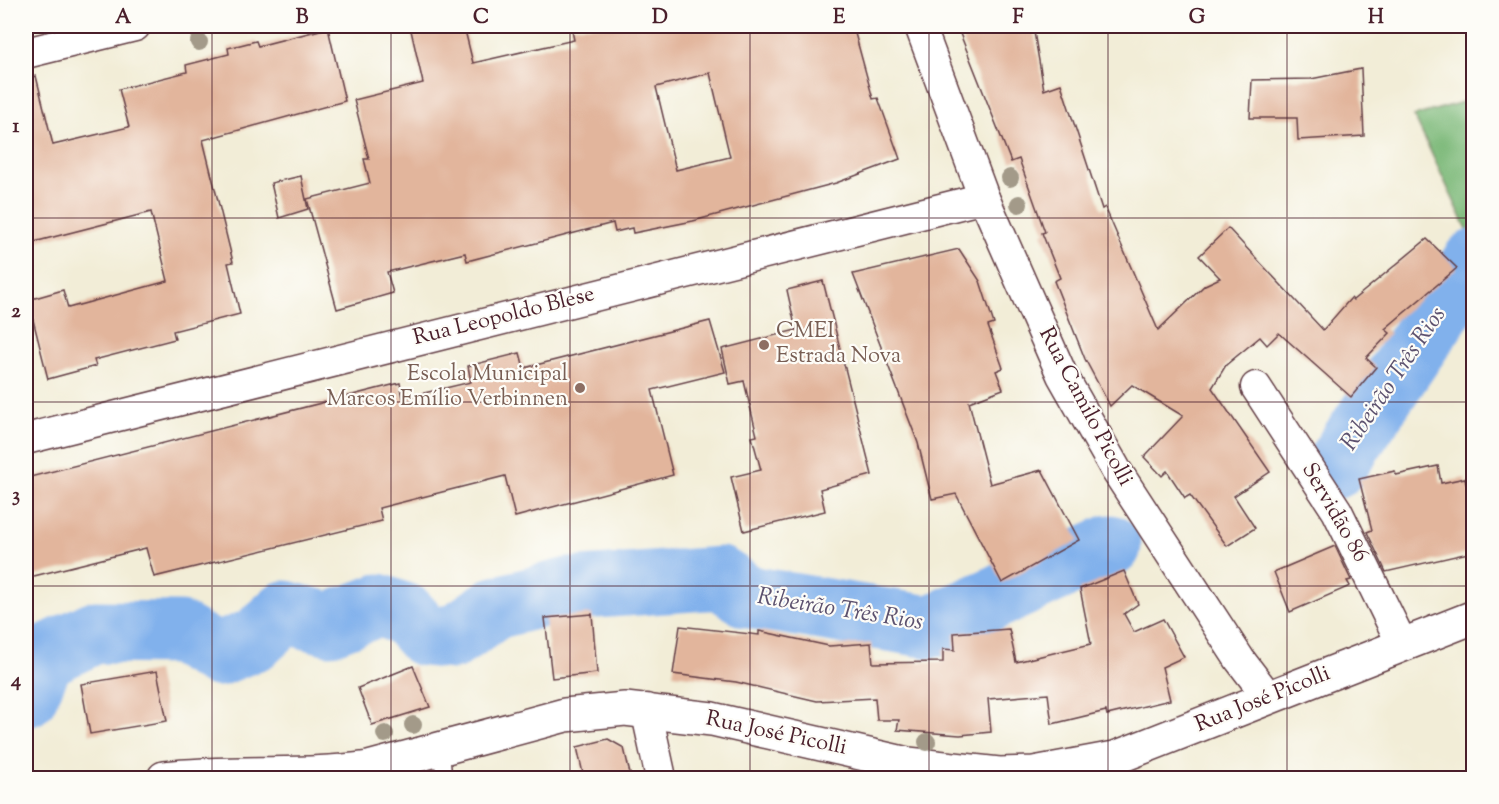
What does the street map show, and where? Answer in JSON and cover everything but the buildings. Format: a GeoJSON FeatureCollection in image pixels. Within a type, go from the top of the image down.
{"type":"FeatureCollection","features":[{"type":"Feature","properties":{"kind":"street"},"geometry":{"type":"LineString","coordinates":[[26,52],[135,26]]}},
{"type":"Feature","properties":{"kind":"street","name":"Rua Camilo Picolli"},"geometry":{"type":"LineString","coordinates":[[920,26],[984,198],[1062,375],[1123,480],[1240,660],[1269,698]]}},
{"type":"Feature","properties":{"kind":"street","name":"Rua Leopoldo Blese"},"geometry":{"type":"LineString","coordinates":[[26,439],[984,198]]}},
{"type":"Feature","properties":{"kind":"street","name":"Servidão 86"},"geometry":{"type":"LineString","coordinates":[[1256,387],[1337,511],[1402,644]]}},
{"type":"Feature","properties":{"kind":"street","name":"Rua José Picolli"},"geometry":{"type":"LineString","coordinates":[[165,778],[339,772],[443,763],[565,715],[604,710],[646,709],[781,733],[908,764],[1011,774],[1034,773],[1115,758],[1473,617]]}},
{"type":"Feature","properties":{"kind":"street"},"geometry":{"type":"LineString","coordinates":[[646,709],[661,778]]}},
{"type":"Feature","properties":{"kind":"green space"},"geometry":{"type":"Polygon","coordinates":[[[1474,99],[1473,242],[1414,116],[1474,99]]]}},
{"type":"Feature","properties":{"kind":"waterway","name":"Ribeirão Três Rios"},"geometry":{"type":"LineString","coordinates":[[1334,468],[1474,261]]}},
{"type":"Feature","properties":{"kind":"waterway","name":"Ribeirão Três Rios"},"geometry":{"type":"LineString","coordinates":[[26,696],[44,657],[95,632],[179,633],[217,655],[256,639],[285,612],[330,624],[379,605],[406,615],[424,635],[452,638],[495,608],[568,589],[720,578],[749,597],[930,627],[1110,546]]}},
{"type":"Feature","properties":{"kind":"place","name":"CMEI Estrada Nova"},"geometry":{"type":"Point","coordinates":[764,345]}},
{"type":"Feature","properties":{"kind":"place","name":"Escola Municipal Marcos Emílio Verbinnen"},"geometry":{"type":"Point","coordinates":[580,388]}}]}
